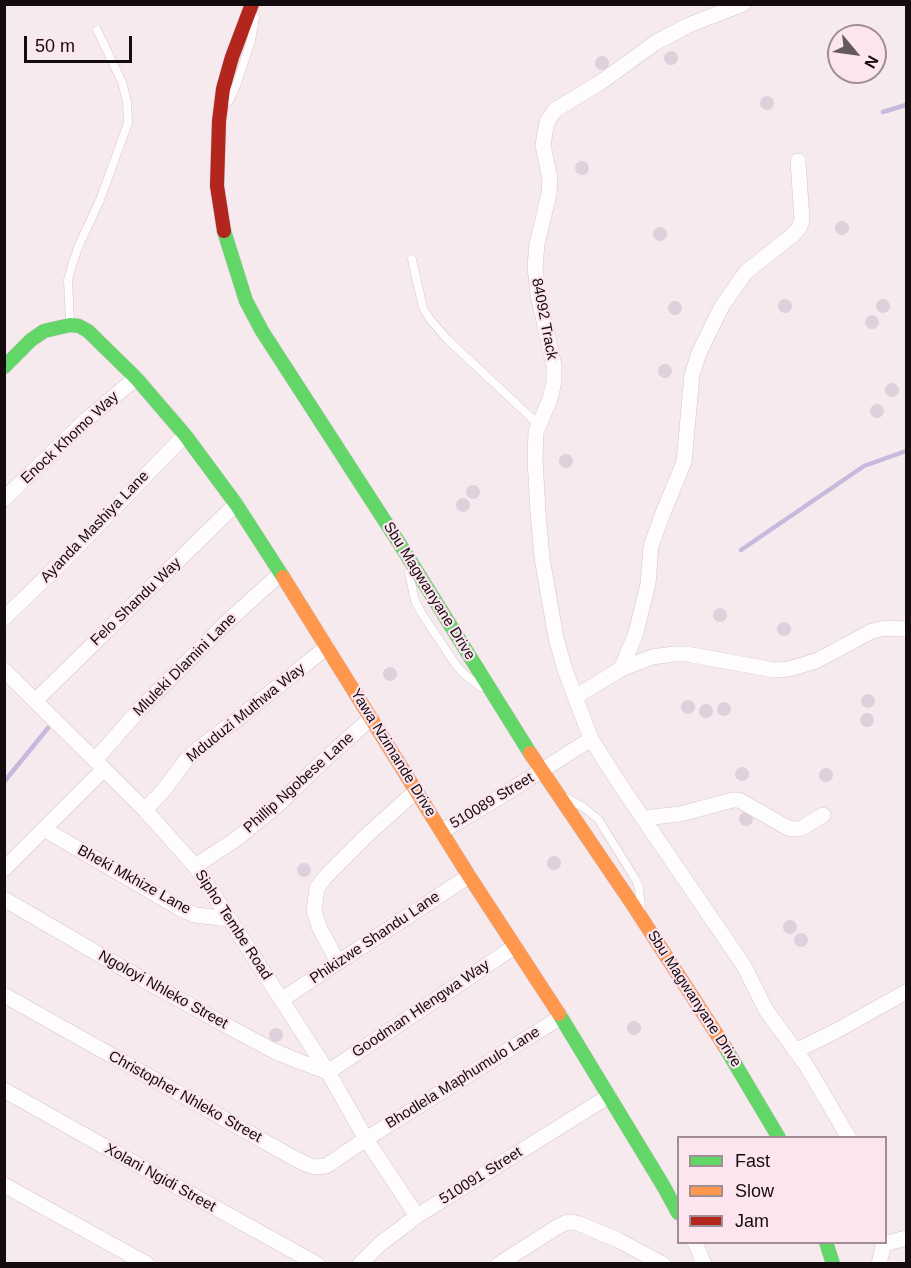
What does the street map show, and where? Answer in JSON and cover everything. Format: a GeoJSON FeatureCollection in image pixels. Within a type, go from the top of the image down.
{"type":"FeatureCollection","features":[{"type":"Feature","properties":{"kind":"main road","name":"Sbu Magwanyane Drive"},"geometry":{"type":"LineString","coordinates":[[254,4],[232,57],[223,89],[219,121],[217,186],[224,234],[246,301],[262,331],[541,771],[642,919],[736,1065],[778,1136]]}},
{"type":"Feature","properties":{"kind":"main road"},"geometry":{"type":"LineString","coordinates":[[4,367],[31,340],[44,331],[70,325]]}},
{"type":"Feature","properties":{"kind":"main road","name":"Yawa Nzimande Drive"},"geometry":{"type":"LineString","coordinates":[[70,325],[79,326],[88,331],[136,378],[185,435],[236,504],[469,876],[561,1017],[677,1211]]}},
{"type":"Feature","properties":{"kind":"main road"},"geometry":{"type":"LineString","coordinates":[[827,1244],[833,1263]]}},
{"type":"Feature","properties":{"kind":"street","name":"84092 Track"},"geometry":{"type":"LineString","coordinates":[[743,4],[663,38],[601,82],[555,110],[550,116],[543,145],[550,179],[549,194],[537,244],[535,267],[538,294],[554,366],[554,382],[550,399],[538,424],[535,442],[542,558],[556,638],[591,739],[744,966],[766,1010],[821,1089],[848,1136]]}},
{"type":"Feature","properties":{"kind":"street"},"geometry":{"type":"LineString","coordinates":[[621,669],[642,613],[648,584],[651,546],[684,462],[692,375],[699,353],[722,306],[746,272],[799,228],[802,220],[798,161]]}},
{"type":"Feature","properties":{"kind":"street","name":"Enock Khomo Way"},"geometry":{"type":"LineString","coordinates":[[4,499],[86,420],[136,378]]}},
{"type":"Feature","properties":{"kind":"street","name":"Ayanda Mashiya Lane"},"geometry":{"type":"LineString","coordinates":[[4,618],[64,560],[185,435]]}},
{"type":"Feature","properties":{"kind":"street","name":"Felo Shandu Way"},"geometry":{"type":"LineString","coordinates":[[36,700],[236,504]]}},
{"type":"Feature","properties":{"kind":"street","name":"Mluleki Dlamini Lane"},"geometry":{"type":"LineString","coordinates":[[4,869],[44,829],[99,765],[140,709],[227,621],[280,574]]}},
{"type":"Feature","properties":{"kind":"street"},"geometry":{"type":"LineString","coordinates":[[575,697],[621,669],[652,657],[687,654],[774,670],[789,669],[816,661],[872,631],[885,628],[906,629]]}},
{"type":"Feature","properties":{"kind":"street","name":"Mduduzi Muthwa Way"},"geometry":{"type":"LineString","coordinates":[[145,810],[198,749],[327,647]]}},
{"type":"Feature","properties":{"kind":"street","name":"Sipho Tembe Road"},"geometry":{"type":"LineString","coordinates":[[4,670],[145,810],[195,866],[328,1072],[366,1139],[417,1216]]}},
{"type":"Feature","properties":{"kind":"street","name":"Phillip Ngobese Lane"},"geometry":{"type":"LineString","coordinates":[[195,866],[235,840],[280,803],[371,718]]}},
{"type":"Feature","properties":{"kind":"street","name":"510089 Street"},"geometry":{"type":"LineString","coordinates":[[442,831],[591,739]]}},
{"type":"Feature","properties":{"kind":"street"},"geometry":{"type":"LineString","coordinates":[[338,962],[320,929],[314,911],[317,888],[365,837],[416,791]]}},
{"type":"Feature","properties":{"kind":"street"},"geometry":{"type":"LineString","coordinates":[[644,818],[680,814],[733,800],[739,800],[794,830],[823,816]]}},
{"type":"Feature","properties":{"kind":"street","name":"Bheki Mkhize Lane"},"geometry":{"type":"LineString","coordinates":[[44,829],[181,909],[195,915],[229,919]]}},
{"type":"Feature","properties":{"kind":"street","name":"Phikizwe Shandu Lane"},"geometry":{"type":"LineString","coordinates":[[281,1000],[469,876]]}},
{"type":"Feature","properties":{"kind":"street","name":"Ngoloyi Nhleko Street"},"geometry":{"type":"LineString","coordinates":[[4,899],[220,1022],[274,1050],[328,1072]]}},
{"type":"Feature","properties":{"kind":"street","name":"Goodman Hlengwa Way"},"geometry":{"type":"LineString","coordinates":[[328,1072],[514,947]]}},
{"type":"Feature","properties":{"kind":"street"},"geometry":{"type":"LineString","coordinates":[[795,1051],[906,992]]}},
{"type":"Feature","properties":{"kind":"street","name":"Christopher Nhleko Street"},"geometry":{"type":"LineString","coordinates":[[4,995],[306,1164],[315,1167],[326,1166],[366,1139]]}},
{"type":"Feature","properties":{"kind":"street","name":"Bhodlela Maphumulo Lane"},"geometry":{"type":"LineString","coordinates":[[366,1139],[561,1017]]}},
{"type":"Feature","properties":{"kind":"street","name":"Xolani Ngidi Street"},"geometry":{"type":"LineString","coordinates":[[4,1090],[317,1263]]}},
{"type":"Feature","properties":{"kind":"street","name":"510091 Street"},"geometry":{"type":"LineString","coordinates":[[360,1263],[380,1244],[417,1216],[609,1096]]}},
{"type":"Feature","properties":{"kind":"street"},"geometry":{"type":"LineString","coordinates":[[4,1185],[147,1263]]}},
{"type":"Feature","properties":{"kind":"street"},"geometry":{"type":"LineString","coordinates":[[499,1263],[557,1227],[571,1222],[618,1240],[663,1263]]}},
{"type":"Feature","properties":{"kind":"street"},"geometry":{"type":"LineString","coordinates":[[887,1242],[906,1238]]}},
{"type":"Feature","properties":{"kind":"street"},"geometry":{"type":"LineString","coordinates":[[695,1244],[704,1263]]}},
{"type":"Feature","properties":{"kind":"street"},"geometry":{"type":"LineString","coordinates":[[879,1263],[884,1244]]}},
{"type":"Feature","properties":{"kind":"lane"},"geometry":{"type":"LineString","coordinates":[[70,325],[68,280],[72,265],[100,200],[128,123],[127,102],[122,82],[97,30]]}},
{"type":"Feature","properties":{"kind":"lane"},"geometry":{"type":"LineString","coordinates":[[412,259],[423,308],[429,318],[447,339],[538,424]]}},
{"type":"Feature","properties":{"kind":"lane"},"geometry":{"type":"LineString","coordinates":[[555,792],[583,807],[598,819],[639,888],[642,919]]}},
{"type":"Feature","properties":{"kind":"building"},"geometry":{"type":"Polygon","coordinates":[[[668,51],[674,51],[678,58],[674,65],[668,65],[664,61],[664,55],[668,51]]]}},
{"type":"Feature","properties":{"kind":"building"},"geometry":{"type":"Polygon","coordinates":[[[599,56],[605,56],[609,63],[605,70],[599,70],[595,66],[595,60],[599,56]]]}},
{"type":"Feature","properties":{"kind":"building"},"geometry":{"type":"Polygon","coordinates":[[[764,96],[770,96],[774,103],[770,110],[764,110],[760,106],[760,100],[764,96]]]}},
{"type":"Feature","properties":{"kind":"building"},"geometry":{"type":"Polygon","coordinates":[[[579,161],[585,161],[589,168],[585,175],[579,175],[575,171],[575,165],[579,161]]]}},
{"type":"Feature","properties":{"kind":"building"},"geometry":{"type":"Polygon","coordinates":[[[839,221],[845,221],[849,228],[845,235],[839,235],[835,231],[835,225],[839,221]]]}},
{"type":"Feature","properties":{"kind":"building"},"geometry":{"type":"Polygon","coordinates":[[[657,227],[663,227],[667,234],[663,241],[657,241],[653,237],[653,231],[657,227]]]}},
{"type":"Feature","properties":{"kind":"building"},"geometry":{"type":"Polygon","coordinates":[[[782,299],[788,299],[792,306],[788,313],[782,313],[778,309],[778,303],[782,299]]]}},
{"type":"Feature","properties":{"kind":"building"},"geometry":{"type":"Polygon","coordinates":[[[880,299],[886,299],[890,306],[886,313],[880,313],[876,309],[876,303],[880,299]]]}},
{"type":"Feature","properties":{"kind":"building"},"geometry":{"type":"Polygon","coordinates":[[[672,301],[678,301],[682,308],[678,315],[672,315],[668,311],[668,305],[672,301]]]}},
{"type":"Feature","properties":{"kind":"building"},"geometry":{"type":"Polygon","coordinates":[[[869,315],[875,315],[879,322],[875,329],[869,329],[865,325],[865,319],[869,315]]]}},
{"type":"Feature","properties":{"kind":"building"},"geometry":{"type":"Polygon","coordinates":[[[662,364],[668,364],[672,371],[668,378],[662,378],[658,374],[658,368],[662,364]]]}},
{"type":"Feature","properties":{"kind":"building"},"geometry":{"type":"Polygon","coordinates":[[[889,383],[895,383],[899,390],[895,397],[889,397],[885,393],[885,387],[889,383]]]}},
{"type":"Feature","properties":{"kind":"building"},"geometry":{"type":"Polygon","coordinates":[[[874,404],[880,404],[884,411],[880,418],[874,418],[870,414],[870,408],[874,404]]]}},
{"type":"Feature","properties":{"kind":"building"},"geometry":{"type":"Polygon","coordinates":[[[563,454],[569,454],[573,461],[569,468],[563,468],[559,464],[559,458],[563,454]]]}},
{"type":"Feature","properties":{"kind":"building"},"geometry":{"type":"Polygon","coordinates":[[[470,485],[476,485],[480,492],[476,499],[470,499],[466,495],[466,489],[470,485]]]}},
{"type":"Feature","properties":{"kind":"building"},"geometry":{"type":"Polygon","coordinates":[[[460,498],[466,498],[470,505],[466,512],[460,512],[456,508],[456,502],[460,498]]]}},
{"type":"Feature","properties":{"kind":"building"},"geometry":{"type":"Polygon","coordinates":[[[717,608],[723,608],[727,615],[723,622],[717,622],[713,618],[713,612],[717,608]]]}},
{"type":"Feature","properties":{"kind":"building"},"geometry":{"type":"Polygon","coordinates":[[[781,622],[787,622],[791,629],[787,636],[781,636],[777,632],[777,626],[781,622]]]}},
{"type":"Feature","properties":{"kind":"building"},"geometry":{"type":"Polygon","coordinates":[[[387,667],[393,667],[397,674],[393,681],[387,681],[383,677],[383,671],[387,667]]]}},
{"type":"Feature","properties":{"kind":"building"},"geometry":{"type":"Polygon","coordinates":[[[865,694],[871,694],[875,701],[871,708],[865,708],[861,704],[861,698],[865,694]]]}},
{"type":"Feature","properties":{"kind":"building"},"geometry":{"type":"Polygon","coordinates":[[[685,700],[691,700],[695,707],[691,714],[685,714],[681,710],[681,704],[685,700]]]}},
{"type":"Feature","properties":{"kind":"building"},"geometry":{"type":"Polygon","coordinates":[[[721,702],[727,702],[731,709],[727,716],[721,716],[717,712],[717,706],[721,702]]]}},
{"type":"Feature","properties":{"kind":"building"},"geometry":{"type":"Polygon","coordinates":[[[703,704],[709,704],[713,711],[709,718],[703,718],[699,714],[699,708],[703,704]]]}},
{"type":"Feature","properties":{"kind":"building"},"geometry":{"type":"Polygon","coordinates":[[[864,713],[870,713],[874,720],[870,727],[864,727],[860,723],[860,717],[864,713]]]}},
{"type":"Feature","properties":{"kind":"building"},"geometry":{"type":"Polygon","coordinates":[[[739,767],[745,767],[749,774],[745,781],[739,781],[735,777],[735,771],[739,767]]]}},
{"type":"Feature","properties":{"kind":"building"},"geometry":{"type":"Polygon","coordinates":[[[823,768],[829,768],[833,775],[829,782],[823,782],[819,778],[819,772],[823,768]]]}},
{"type":"Feature","properties":{"kind":"building"},"geometry":{"type":"Polygon","coordinates":[[[746,812],[751,814],[753,819],[751,824],[746,826],[741,824],[739,819],[741,814],[746,812]]]}},
{"type":"Feature","properties":{"kind":"building"},"geometry":{"type":"Polygon","coordinates":[[[551,856],[557,856],[561,863],[557,870],[551,870],[547,866],[547,860],[551,856]]]}},
{"type":"Feature","properties":{"kind":"building"},"geometry":{"type":"Polygon","coordinates":[[[301,863],[307,863],[311,870],[307,877],[301,877],[297,873],[297,867],[301,863]]]}},
{"type":"Feature","properties":{"kind":"building"},"geometry":{"type":"Polygon","coordinates":[[[787,920],[793,920],[797,927],[793,934],[787,934],[783,930],[783,924],[787,920]]]}},
{"type":"Feature","properties":{"kind":"building"},"geometry":{"type":"Polygon","coordinates":[[[798,933],[804,933],[808,940],[804,947],[798,947],[794,943],[794,937],[798,933]]]}},
{"type":"Feature","properties":{"kind":"building"},"geometry":{"type":"Polygon","coordinates":[[[631,1021],[637,1021],[641,1028],[637,1035],[631,1035],[627,1031],[627,1025],[631,1021]]]}},
{"type":"Feature","properties":{"kind":"building"},"geometry":{"type":"Polygon","coordinates":[[[273,1028],[279,1028],[283,1035],[279,1042],[273,1042],[269,1038],[269,1032],[273,1028]]]}},
{"type":"Feature","properties":{"kind":"waterway"},"geometry":{"type":"LineString","coordinates":[[883,112],[906,105]]}},
{"type":"Feature","properties":{"kind":"waterway"},"geometry":{"type":"LineString","coordinates":[[741,550],[864,466],[906,451]]}},
{"type":"Feature","properties":{"kind":"waterway"},"geometry":{"type":"LineString","coordinates":[[4,782],[48,728]]}},
{"type":"Feature","properties":{"kind":"traffic: fast"},"geometry":{"type":"LineString","coordinates":[[224,231],[246,301],[262,331],[401,546],[530,753]]}},
{"type":"Feature","properties":{"kind":"traffic: fast"},"geometry":{"type":"LineString","coordinates":[[4,367],[31,340],[44,331],[70,325],[79,326],[88,331],[136,378],[185,435],[236,504],[283,577]]}},
{"type":"Feature","properties":{"kind":"traffic: fast"},"geometry":{"type":"LineString","coordinates":[[559,1014],[677,1211]]}},
{"type":"Feature","properties":{"kind":"traffic: fast"},"geometry":{"type":"LineString","coordinates":[[725,1047],[778,1136]]}},
{"type":"Feature","properties":{"kind":"traffic: fast"},"geometry":{"type":"LineString","coordinates":[[827,1244],[833,1264]]}},
{"type":"Feature","properties":{"kind":"traffic: slow"},"geometry":{"type":"LineString","coordinates":[[283,577],[469,876],[559,1014]]}},
{"type":"Feature","properties":{"kind":"traffic: slow"},"geometry":{"type":"LineString","coordinates":[[530,753],[633,905],[725,1047]]}},
{"type":"Feature","properties":{"kind":"traffic: jam"},"geometry":{"type":"LineString","coordinates":[[224,231],[217,186],[219,121],[223,89],[232,57],[252,4]]}}]}
